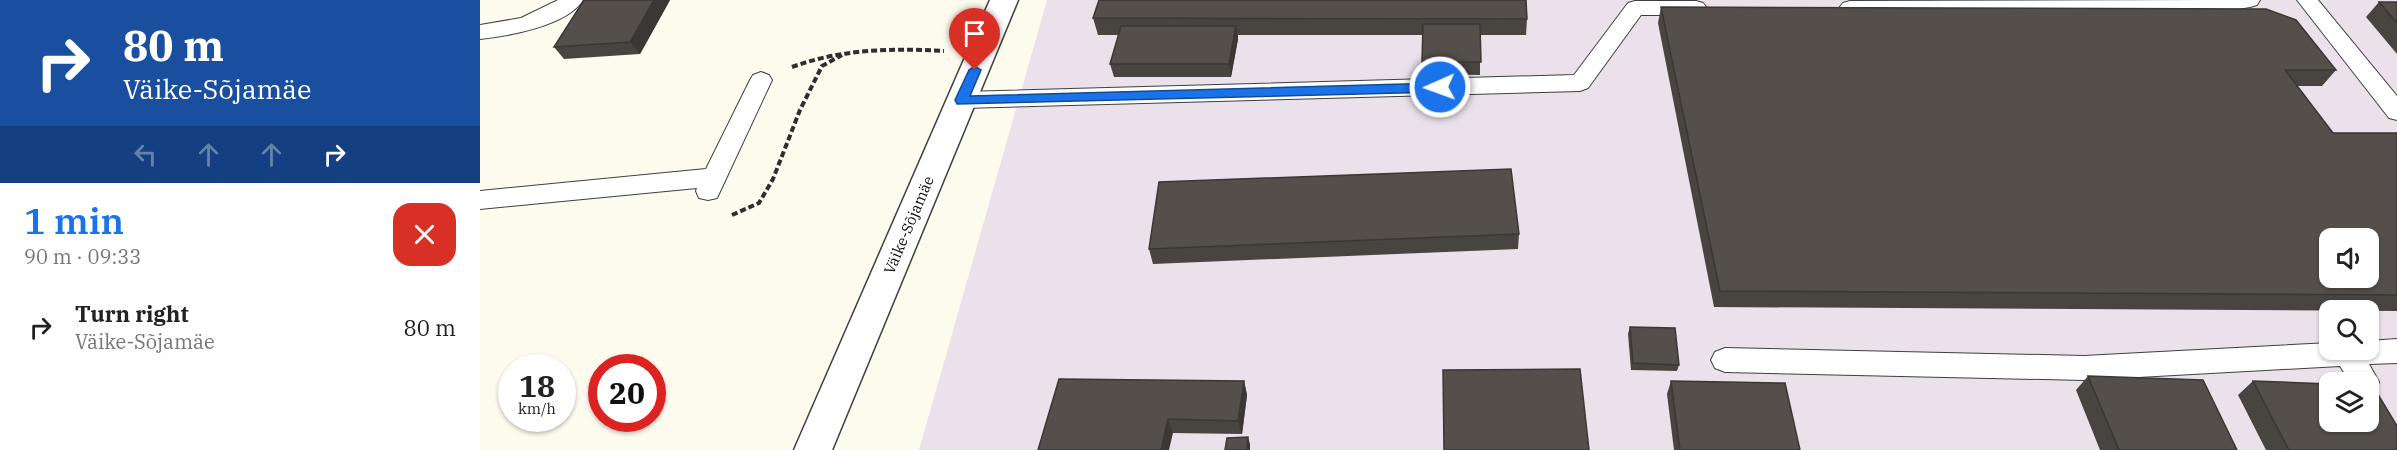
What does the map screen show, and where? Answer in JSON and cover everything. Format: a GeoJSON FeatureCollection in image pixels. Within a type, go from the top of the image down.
{"type":"FeatureCollection","features":[{"type":"Feature","properties":{"kind":"street","name":"Väike-Sõjamäe"},"geometry":{"type":"LineString","coordinates":[[813,450],[1004,0]]}},
{"type":"Feature","properties":{"kind":"lane"},"geometry":{"type":"LineString","coordinates":[[480,32],[518,28],[551,15],[573,0]]}},
{"type":"Feature","properties":{"kind":"lane"},"geometry":{"type":"LineString","coordinates":[[1824,8],[2203,8],[2250,0]]}},
{"type":"Feature","properties":{"kind":"lane"},"geometry":{"type":"LineString","coordinates":[[2307,0],[2397,112]]}},
{"type":"Feature","properties":{"kind":"lane"},"geometry":{"type":"LineString","coordinates":[[962,100],[1580,83],[1635,8],[1718,8]]}},
{"type":"Feature","properties":{"kind":"lane"},"geometry":{"type":"LineString","coordinates":[[480,200],[711,185],[760,81]]}},
{"type":"Feature","properties":{"kind":"lane"},"geometry":{"type":"LineString","coordinates":[[2379,352],[2397,351]]}},
{"type":"Feature","properties":{"kind":"lane"},"geometry":{"type":"LineString","coordinates":[[1725,360],[2084,368],[2319,355]]}},
{"type":"Feature","properties":{"kind":"path"},"geometry":{"type":"LineString","coordinates":[[760,81],[801,63],[842,55],[918,49],[981,54]]}},
{"type":"Feature","properties":{"kind":"path"},"geometry":{"type":"LineString","coordinates":[[711,185],[708,214],[732,215],[759,203],[822,66],[842,55]]}},
{"type":"Feature","properties":{"kind":"shaded area"},"geometry":{"type":"Polygon","coordinates":[[[1047,0],[2397,0],[2397,450],[919,450],[1047,0]]]}},
{"type":"Feature","properties":{"kind":"building"},"geometry":{"type":"Polygon","coordinates":[[[584,0],[654,0],[630,42],[554,47],[584,0]]]}},
{"type":"Feature","properties":{"kind":"building"},"geometry":{"type":"Polygon","coordinates":[[[1099,0],[1526,0],[1527,19],[1093,18],[1099,0]]]}},
{"type":"Feature","properties":{"kind":"building"},"geometry":{"type":"Polygon","coordinates":[[[2379,2],[2397,2],[2397,23],[2379,2]]]}},
{"type":"Feature","properties":{"kind":"building"},"geometry":{"type":"Polygon","coordinates":[[[1661,7],[2266,9],[2296,20],[2336,70],[2285,70],[2333,133],[2397,133],[2397,295],[1720,291],[1661,7]]]}},
{"type":"Feature","properties":{"kind":"building"},"geometry":{"type":"Polygon","coordinates":[[[1423,24],[1480,24],[1481,62],[1422,62],[1423,24]]]}},
{"type":"Feature","properties":{"kind":"building"},"geometry":{"type":"Polygon","coordinates":[[[1121,26],[1236,26],[1229,64],[1110,64],[1121,26]]]}},
{"type":"Feature","properties":{"kind":"building"},"geometry":{"type":"Polygon","coordinates":[[[1511,169],[1519,234],[1149,249],[1159,182],[1511,169]]]}},
{"type":"Feature","properties":{"kind":"building"},"geometry":{"type":"Polygon","coordinates":[[[1630,327],[1675,328],[1679,365],[1633,363],[1630,327]]]}},
{"type":"Feature","properties":{"kind":"building"},"geometry":{"type":"Polygon","coordinates":[[[1580,369],[1589,450],[1444,450],[1443,370],[1580,369]]]}},
{"type":"Feature","properties":{"kind":"building"},"geometry":{"type":"Polygon","coordinates":[[[2088,376],[2203,380],[2237,450],[2119,450],[2088,376]]]}},
{"type":"Feature","properties":{"kind":"building"},"geometry":{"type":"Polygon","coordinates":[[[1059,379],[1244,381],[1238,421],[1168,419],[1161,450],[1038,450],[1059,379]]]}},
{"type":"Feature","properties":{"kind":"building"},"geometry":{"type":"Polygon","coordinates":[[[1671,381],[1785,383],[1800,450],[1680,450],[1671,381]]]}},
{"type":"Feature","properties":{"kind":"building"},"geometry":{"type":"Polygon","coordinates":[[[2253,381],[2319,384],[2319,432],[2379,432],[2379,396],[2397,426],[2397,450],[2289,450],[2253,381]]]}},
{"type":"Feature","properties":{"kind":"building"},"geometry":{"type":"Polygon","coordinates":[[[1248,437],[1247,450],[1225,450],[1227,438],[1248,437]]]}},
{"type":"Feature","properties":{"kind":"route"},"geometry":{"type":"LineString","coordinates":[[975,70],[962,100],[1440,87]]}}]}
